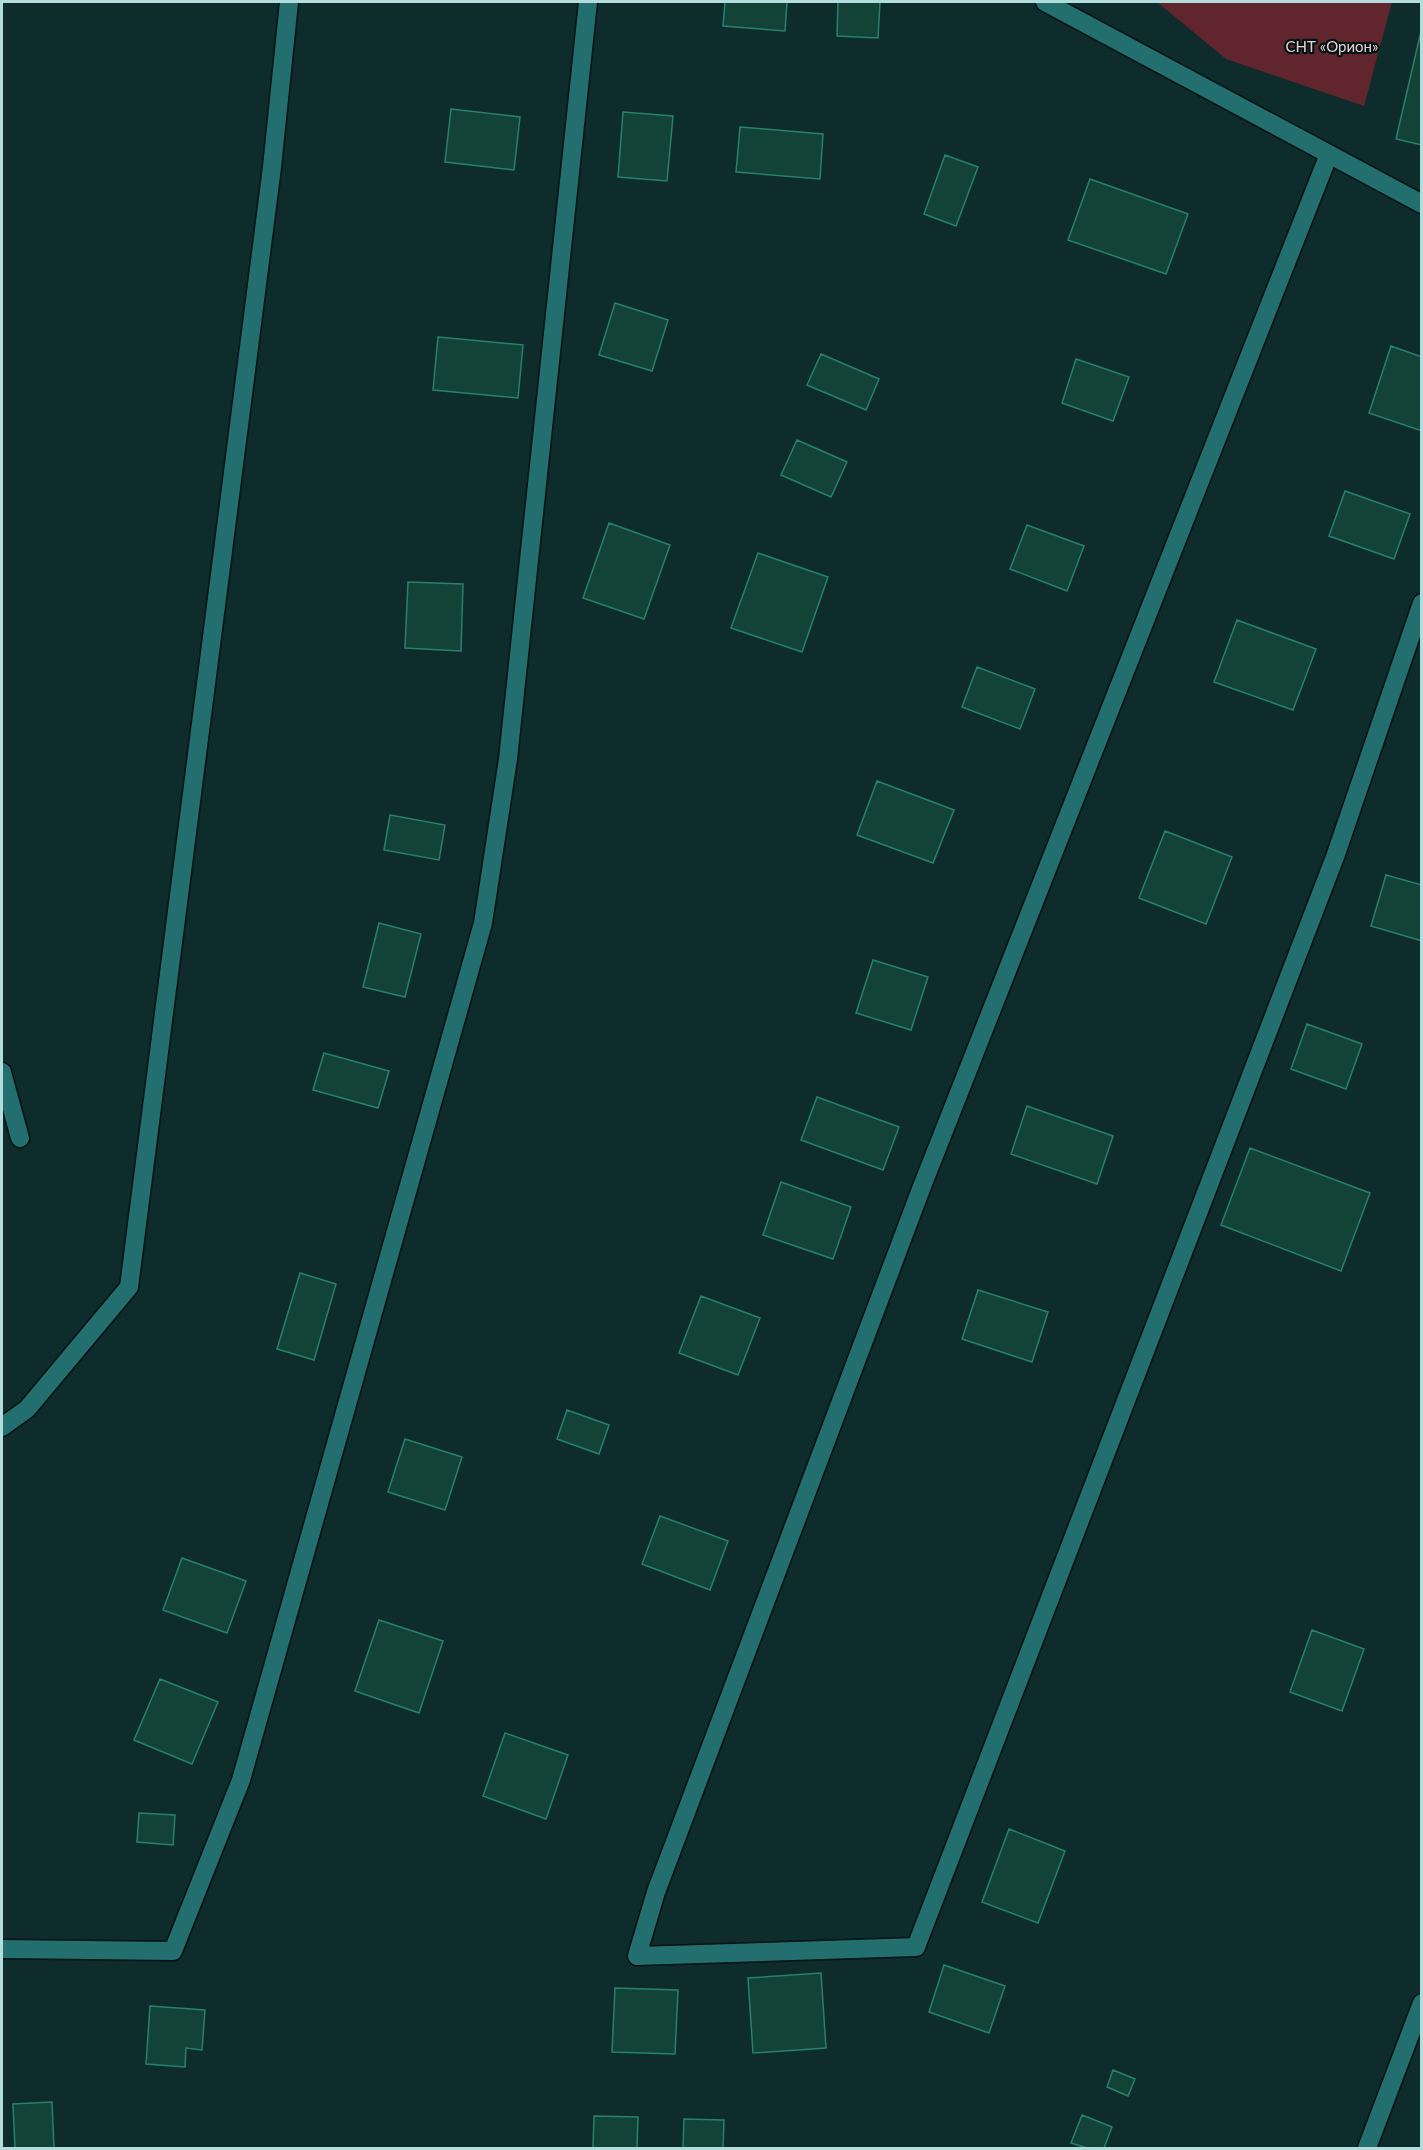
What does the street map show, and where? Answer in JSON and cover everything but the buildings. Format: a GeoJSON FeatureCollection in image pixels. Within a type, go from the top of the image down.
{"type":"FeatureCollection","features":[{"type":"Feature","properties":{"kind":"street"},"geometry":{"type":"LineString","coordinates":[[2,1428],[27,1409],[129,1287],[273,167],[289,2]]}},
{"type":"Feature","properties":{"kind":"street"},"geometry":{"type":"LineString","coordinates":[[2,1949],[172,1951],[241,1780],[483,922],[508,759],[588,2]]}},
{"type":"Feature","properties":{"kind":"street"},"geometry":{"type":"LineString","coordinates":[[1045,2],[1422,204]]}},
{"type":"Feature","properties":{"kind":"street"},"geometry":{"type":"LineString","coordinates":[[1329,154],[921,1189],[656,1892],[637,1956],[916,1947],[1335,857],[1422,603]]}},
{"type":"Feature","properties":{"kind":"street"},"geometry":{"type":"LineString","coordinates":[[2,1072],[20,1138]]}},
{"type":"Feature","properties":{"kind":"street"},"geometry":{"type":"LineString","coordinates":[[1367,2148],[1422,2003]]}},
{"type":"Feature","properties":{"kind":"green space","name":"СНТ «Орион»"},"geometry":{"type":"Polygon","coordinates":[[[1157,2],[1392,2],[1364,106],[1226,59],[1157,2]]]}}]}
